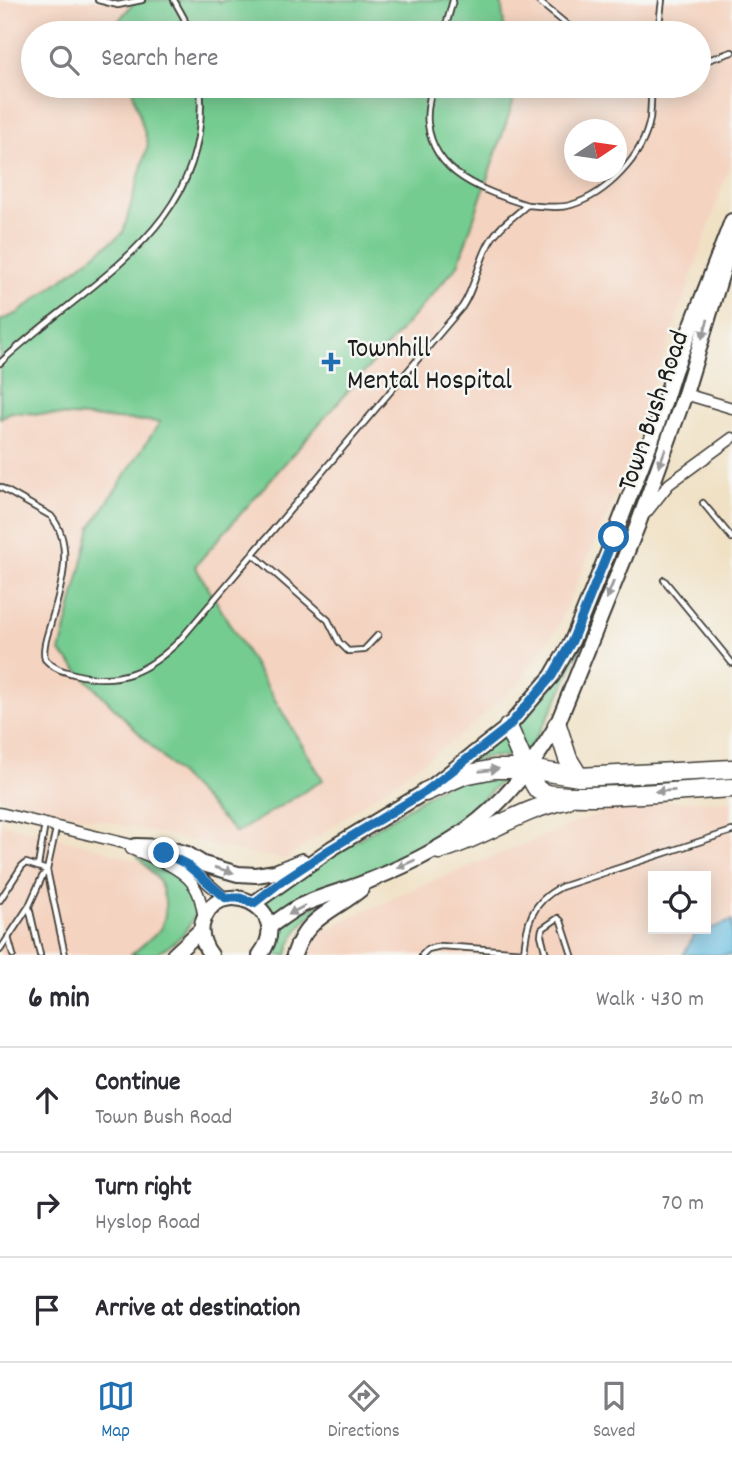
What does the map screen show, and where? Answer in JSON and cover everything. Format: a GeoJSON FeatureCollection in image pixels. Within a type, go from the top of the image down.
{"type":"FeatureCollection","features":[{"type":"Feature","properties":{"kind":"highway"},"geometry":{"type":"LineString","coordinates":[[557,725],[568,759],[579,777]]}},
{"type":"Feature","properties":{"kind":"highway"},"geometry":{"type":"LineString","coordinates":[[508,727],[532,782],[544,793],[597,795],[732,788]]}},
{"type":"Feature","properties":{"kind":"highway"},"geometry":{"type":"LineString","coordinates":[[425,792],[474,772],[494,769],[528,769],[579,777],[732,769]]}},
{"type":"Feature","properties":{"kind":"highway"},"geometry":{"type":"LineString","coordinates":[[439,850],[462,843],[541,806],[597,795]]}},
{"type":"Feature","properties":{"kind":"street","name":"Town Bush Road"},"geometry":{"type":"LineString","coordinates":[[254,903],[332,848],[425,792],[508,727],[552,676],[572,641],[657,425],[674,371],[732,221]]}},
{"type":"Feature","properties":{"kind":"street","name":"Town Bush Road"},"geometry":{"type":"LineString","coordinates":[[269,927],[300,906],[373,880],[439,850],[475,825],[512,789],[528,769],[557,725],[636,527],[685,394],[732,240]]}},
{"type":"Feature","properties":{"kind":"street"},"geometry":{"type":"LineString","coordinates":[[674,371],[685,394]]}},
{"type":"Feature","properties":{"kind":"street"},"geometry":{"type":"LineString","coordinates":[[657,425],[671,402],[685,394],[732,408]]}},
{"type":"Feature","properties":{"kind":"street"},"geometry":{"type":"LineString","coordinates":[[636,527],[668,484],[732,438]]}},
{"type":"Feature","properties":{"kind":"street"},"geometry":{"type":"LineString","coordinates":[[0,813],[164,853],[186,864],[226,898]]}},
{"type":"Feature","properties":{"kind":"street"},"geometry":{"type":"LineString","coordinates":[[111,841],[182,874],[197,888],[205,947],[211,955]]}},
{"type":"Feature","properties":{"kind":"street"},"geometry":{"type":"LineString","coordinates":[[136,846],[163,847],[187,853],[221,870],[256,875],[275,872],[332,848]]}},
{"type":"Feature","properties":{"kind":"street"},"geometry":{"type":"LineString","coordinates":[[294,955],[302,935],[315,919],[373,880]]}},
{"type":"Feature","properties":{"kind":"street"},"geometry":{"type":"LineString","coordinates":[[174,955],[203,924],[213,906],[226,898],[240,898],[254,903],[264,913],[269,927],[264,953]]}},
{"type":"Feature","properties":{"kind":"lane"},"geometry":{"type":"LineString","coordinates":[[98,0],[118,5],[142,0]]}},
{"type":"Feature","properties":{"kind":"lane"},"geometry":{"type":"LineString","coordinates":[[174,0],[185,21]]}},
{"type":"Feature","properties":{"kind":"lane"},"geometry":{"type":"LineString","coordinates":[[447,21],[453,0]]}},
{"type":"Feature","properties":{"kind":"lane"},"geometry":{"type":"LineString","coordinates":[[537,0],[562,21]]}},
{"type":"Feature","properties":{"kind":"lane"},"geometry":{"type":"LineString","coordinates":[[659,21],[662,0]]}},
{"type":"Feature","properties":{"kind":"lane"},"geometry":{"type":"LineString","coordinates":[[711,59],[732,52]]}},
{"type":"Feature","properties":{"kind":"lane"},"geometry":{"type":"LineString","coordinates":[[0,363],[109,273],[157,228],[190,172],[199,131],[200,98]]}},
{"type":"Feature","properties":{"kind":"lane"},"geometry":{"type":"LineString","coordinates":[[430,98],[428,125],[438,153],[449,168],[482,189],[527,205],[554,208],[571,205],[606,188],[622,170],[643,139],[650,120],[651,98]]}},
{"type":"Feature","properties":{"kind":"lane"},"geometry":{"type":"LineString","coordinates":[[0,486],[51,516],[64,541],[65,552],[56,607],[43,651],[45,659],[57,670],[105,679],[149,667],[180,640],[254,555],[462,307],[474,285],[480,262],[492,238],[527,205]]}},
{"type":"Feature","properties":{"kind":"lane"},"geometry":{"type":"LineString","coordinates":[[703,503],[732,538]]}},
{"type":"Feature","properties":{"kind":"lane"},"geometry":{"type":"LineString","coordinates":[[254,555],[328,620],[339,642],[348,651],[364,650],[378,635]]}},
{"type":"Feature","properties":{"kind":"lane"},"geometry":{"type":"LineString","coordinates":[[664,579],[732,663]]}},
{"type":"Feature","properties":{"kind":"lane"},"geometry":{"type":"LineString","coordinates":[[42,877],[38,866],[45,824]]}},
{"type":"Feature","properties":{"kind":"lane"},"geometry":{"type":"LineString","coordinates":[[0,950],[29,906],[47,870],[57,827]]}},
{"type":"Feature","properties":{"kind":"lane"},"geometry":{"type":"LineString","coordinates":[[422,955],[441,946],[524,953],[529,922],[537,905],[546,895],[574,883],[732,831]]}},
{"type":"Feature","properties":{"kind":"lane"},"geometry":{"type":"LineString","coordinates":[[0,900],[26,863],[47,870]]}},
{"type":"Feature","properties":{"kind":"lane"},"geometry":{"type":"LineString","coordinates":[[47,870],[65,955]]}},
{"type":"Feature","properties":{"kind":"lane"},"geometry":{"type":"LineString","coordinates":[[29,906],[40,955]]}},
{"type":"Feature","properties":{"kind":"lane"},"geometry":{"type":"LineString","coordinates":[[546,955],[542,929],[558,918],[572,955]]}},
{"type":"Feature","properties":{"kind":"lane"},"geometry":{"type":"LineString","coordinates":[[8,937],[13,955]]}},
{"type":"Feature","properties":{"kind":"shaded area","name":"Townhill Mental Hospital"},"geometry":{"type":"Polygon","coordinates":[[[0,0],[732,0],[732,159],[618,489],[559,624],[519,683],[463,733],[286,859],[252,854],[0,798],[0,0]]]}},
{"type":"Feature","properties":{"kind":"shaded area"},"geometry":{"type":"Polygon","coordinates":[[[732,801],[732,955],[299,955],[307,938],[408,891],[628,802],[732,801]]]}},
{"type":"Feature","properties":{"kind":"shaded area"},"geometry":{"type":"Polygon","coordinates":[[[0,823],[141,862],[160,882],[165,901],[161,928],[131,955],[0,955],[0,823]]]}},
{"type":"Feature","properties":{"kind":"green space"},"geometry":{"type":"Polygon","coordinates":[[[136,0],[217,0],[220,3],[223,0],[501,0],[504,21],[118,21],[136,0]]]}},
{"type":"Feature","properties":{"kind":"green space"},"geometry":{"type":"Polygon","coordinates":[[[135,98],[512,98],[513,103],[458,265],[195,566],[323,780],[236,833],[60,652],[91,527],[160,422],[11,412],[0,418],[0,321],[18,313],[123,233],[148,144],[135,98]]]}},
{"type":"Feature","properties":{"kind":"green space"},"geometry":{"type":"Polygon","coordinates":[[[604,588],[560,694],[525,754],[515,723],[584,624],[604,588]]]}},
{"type":"Feature","properties":{"kind":"green space"},"geometry":{"type":"Polygon","coordinates":[[[503,734],[514,756],[486,757],[458,768],[503,734]]]}},
{"type":"Feature","properties":{"kind":"green space"},"geometry":{"type":"Polygon","coordinates":[[[512,769],[487,795],[460,817],[401,856],[273,916],[262,901],[453,779],[512,769]]]}},
{"type":"Feature","properties":{"kind":"green space"},"geometry":{"type":"Polygon","coordinates":[[[136,854],[184,878],[194,894],[196,905],[194,916],[182,935],[153,954],[131,955],[161,929],[165,915],[160,882],[136,854]]]}},
{"type":"Feature","properties":{"kind":"green space"},"geometry":{"type":"Polygon","coordinates":[[[340,895],[306,919],[290,944],[287,955],[276,955],[275,943],[286,923],[306,910],[340,895]]]}},
{"type":"Feature","properties":{"kind":"water"},"geometry":{"type":"Polygon","coordinates":[[[732,921],[732,955],[683,955],[695,934],[711,934],[711,928],[732,921]]]}},
{"type":"Feature","properties":{"kind":"place","name":"Townhill Mental Hospital"},"geometry":{"type":"Point","coordinates":[331,362]}},
{"type":"Feature","properties":{"kind":"route"},"geometry":{"type":"LineString","coordinates":[[164,853],[186,864],[226,898],[240,898],[254,903],[332,848],[425,792],[508,727],[552,676],[572,641],[614,537]]}}]}
